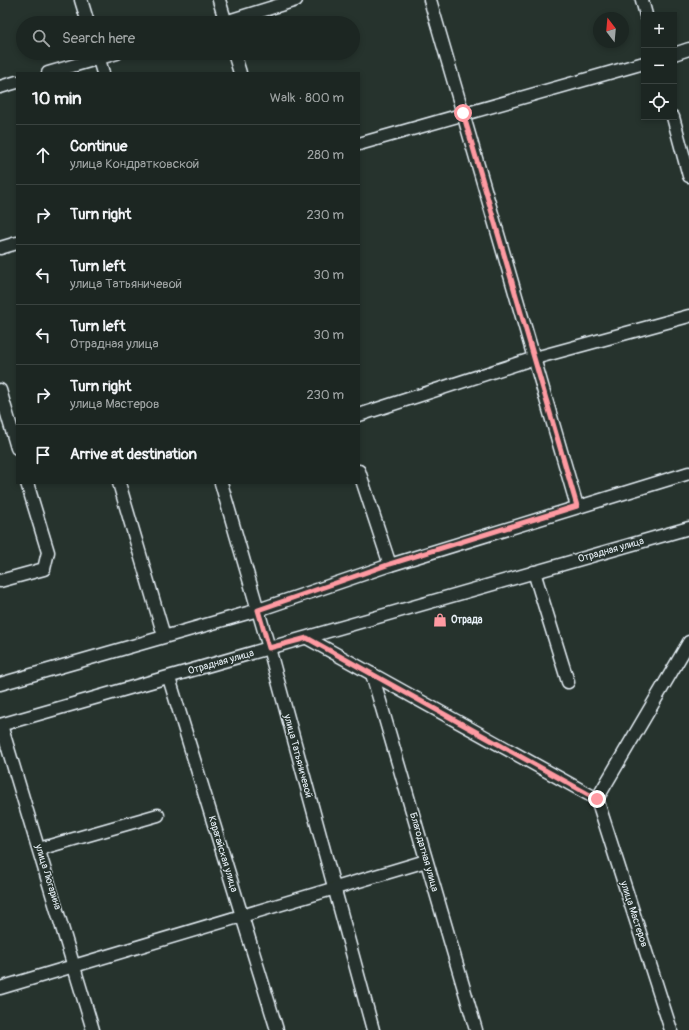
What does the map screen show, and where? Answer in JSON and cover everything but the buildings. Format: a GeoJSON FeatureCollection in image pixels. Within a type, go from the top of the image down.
{"type":"FeatureCollection","features":[{"type":"Feature","properties":{"kind":"street"},"geometry":{"type":"LineString","coordinates":[[81,0],[86,16]]}},
{"type":"Feature","properties":{"kind":"street"},"geometry":{"type":"LineString","coordinates":[[219,0],[222,16]]}},
{"type":"Feature","properties":{"kind":"street"},"geometry":{"type":"LineString","coordinates":[[246,16],[296,0]]}},
{"type":"Feature","properties":{"kind":"street"},"geometry":{"type":"LineString","coordinates":[[430,0],[577,506]]}},
{"type":"Feature","properties":{"kind":"street"},"geometry":{"type":"LineString","coordinates":[[642,0],[645,12]]}},
{"type":"Feature","properties":{"kind":"street"},"geometry":{"type":"LineString","coordinates":[[677,53],[689,49]]}},
{"type":"Feature","properties":{"kind":"street"},"geometry":{"type":"LineString","coordinates":[[51,72],[85,60]]}},
{"type":"Feature","properties":{"kind":"street"},"geometry":{"type":"LineString","coordinates":[[98,60],[102,72]]}},
{"type":"Feature","properties":{"kind":"street"},"geometry":{"type":"LineString","coordinates":[[236,60],[240,72]]}},
{"type":"Feature","properties":{"kind":"street"},"geometry":{"type":"LineString","coordinates":[[360,144],[463,113],[641,64]]}},
{"type":"Feature","properties":{"kind":"street"},"geometry":{"type":"LineString","coordinates":[[0,87],[16,82]]}},
{"type":"Feature","properties":{"kind":"street"},"geometry":{"type":"LineString","coordinates":[[674,120],[689,176]]}},
{"type":"Feature","properties":{"kind":"street"},"geometry":{"type":"LineString","coordinates":[[0,248],[16,243]]}},
{"type":"Feature","properties":{"kind":"street"},"geometry":{"type":"LineString","coordinates":[[360,415],[535,358],[689,316]]}},
{"type":"Feature","properties":{"kind":"street"},"geometry":{"type":"LineString","coordinates":[[0,390],[16,445]]}},
{"type":"Feature","properties":{"kind":"street"},"geometry":{"type":"LineString","coordinates":[[0,684],[258,610],[390,564],[689,472]]}},
{"type":"Feature","properties":{"kind":"street"},"geometry":{"type":"LineString","coordinates":[[360,474],[390,564]]}},
{"type":"Feature","properties":{"kind":"street"},"geometry":{"type":"LineString","coordinates":[[0,581],[44,569],[48,552],[28,484]]}},
{"type":"Feature","properties":{"kind":"street"},"geometry":{"type":"LineString","coordinates":[[119,484],[164,636]]}},
{"type":"Feature","properties":{"kind":"street","name":"улица Татьяничевой"},"geometry":{"type":"LineString","coordinates":[[221,484],[269,648],[373,1030]]}},
{"type":"Feature","properties":{"kind":"street","name":"Отрадная улица"},"geometry":{"type":"LineString","coordinates":[[0,725],[169,678],[689,528]]}},
{"type":"Feature","properties":{"kind":"street"},"geometry":{"type":"LineString","coordinates":[[534,572],[568,682]]}},
{"type":"Feature","properties":{"kind":"street"},"geometry":{"type":"LineString","coordinates":[[307,638],[597,799],[689,642]]}},
{"type":"Feature","properties":{"kind":"street","name":"Благодатная улица"},"geometry":{"type":"LineString","coordinates":[[372,674],[476,1030]]}},
{"type":"Feature","properties":{"kind":"street","name":"Карагайская улица"},"geometry":{"type":"LineString","coordinates":[[169,678],[277,1030]]}},
{"type":"Feature","properties":{"kind":"street","name":"улица Люгарина"},"geometry":{"type":"LineString","coordinates":[[0,725],[93,1030]]}},
{"type":"Feature","properties":{"kind":"street","name":"улица Мастеров"},"geometry":{"type":"LineString","coordinates":[[597,799],[671,1030]]}},
{"type":"Feature","properties":{"kind":"street"},"geometry":{"type":"LineString","coordinates":[[39,849],[158,815]]}},
{"type":"Feature","properties":{"kind":"street"},"geometry":{"type":"LineString","coordinates":[[0,988],[334,890],[426,861]]}},
{"type":"Feature","properties":{"kind":"place","name":"Отрада"},"geometry":{"type":"Point","coordinates":[440,620]}},
{"type":"Feature","properties":{"kind":"route"},"geometry":{"type":"LineString","coordinates":[[463,113],[577,506],[390,564],[258,610],[269,648],[307,638],[597,799]]}}]}
